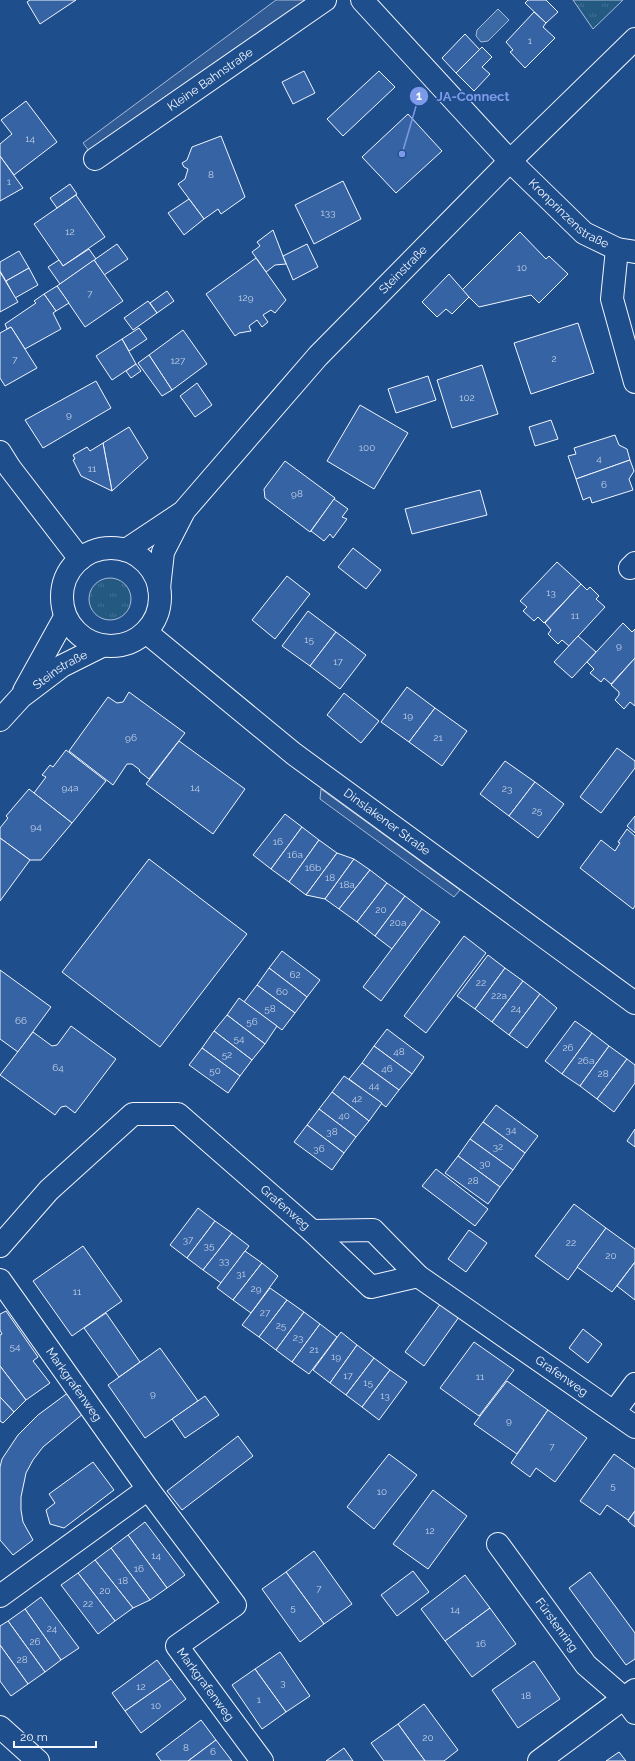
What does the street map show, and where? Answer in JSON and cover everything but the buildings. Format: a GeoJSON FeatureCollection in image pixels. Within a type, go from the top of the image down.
{"type":"FeatureCollection","features":[{"type":"Feature","properties":{"kind":"street","name":"Kleine Bahnstraße"},"geometry":{"type":"LineString","coordinates":[[95,159],[326,0]]}},
{"type":"Feature","properties":{"kind":"street"},"geometry":{"type":"LineString","coordinates":[[362,0],[510,161]]}},
{"type":"Feature","properties":{"kind":"street","name":"Steinstraße"},"geometry":{"type":"LineString","coordinates":[[159,589],[163,552],[183,512],[318,356],[510,161],[635,39]]}},
{"type":"Feature","properties":{"kind":"street","name":"Kronprinzenstraße"},"geometry":{"type":"LineString","coordinates":[[510,161],[584,234],[626,251]]}},
{"type":"Feature","properties":{"kind":"street"},"geometry":{"type":"LineString","coordinates":[[626,251],[612,299],[635,382]]}},
{"type":"Feature","properties":{"kind":"street"},"geometry":{"type":"LineString","coordinates":[[0,452],[10,468],[80,559]]}},
{"type":"Feature","properties":{"kind":"street","name":"Steinstraße"},"geometry":{"type":"LineString","coordinates":[[126,550],[183,512]]}},
{"type":"Feature","properties":{"kind":"street"},"geometry":{"type":"LineString","coordinates":[[110,548],[126,550],[141,557],[152,569],[159,589],[160,602],[156,618],[146,632],[133,641],[118,646],[102,646],[87,640],[74,630],[65,617],[61,602],[62,585],[69,570],[80,559],[94,550],[110,548]]}},
{"type":"Feature","properties":{"kind":"street","name":"Steinstraße"},"geometry":{"type":"LineString","coordinates":[[21,697],[44,652],[65,617]]}},
{"type":"Feature","properties":{"kind":"street","name":"Dinslakener Straße"},"geometry":{"type":"LineString","coordinates":[[146,632],[294,754],[635,1003]]}},
{"type":"Feature","properties":{"kind":"street","name":"Steinstraße"},"geometry":{"type":"LineString","coordinates":[[0,720],[21,697],[62,666],[102,646]]}},
{"type":"Feature","properties":{"kind":"street","name":"Grafenweg"},"geometry":{"type":"LineString","coordinates":[[0,1246],[49,1190],[133,1114],[178,1114],[312,1232],[373,1230],[418,1276],[635,1428]]}},
{"type":"Feature","properties":{"kind":"street"},"geometry":{"type":"LineString","coordinates":[[312,1232],[371,1287],[418,1276]]}},
{"type":"Feature","properties":{"kind":"street","name":"Markgrafenweg"},"geometry":{"type":"LineString","coordinates":[[0,1280],[148,1489],[235,1605],[177,1646],[262,1761]]}},
{"type":"Feature","properties":{"kind":"street"},"geometry":{"type":"LineString","coordinates":[[614,1412],[635,1384]]}},
{"type":"Feature","properties":{"kind":"street"},"geometry":{"type":"LineString","coordinates":[[0,1596],[148,1489]]}},
{"type":"Feature","properties":{"kind":"street","name":"Fürstenring"},"geometry":{"type":"LineString","coordinates":[[498,1544],[586,1664],[631,1700],[539,1761]]}},
{"type":"Feature","properties":{"kind":"street"},"geometry":{"type":"LineString","coordinates":[[0,1727],[38,1761]]}},
{"type":"Feature","properties":{"kind":"green space"},"geometry":{"type":"Polygon","coordinates":[[[573,0],[623,0],[593,29],[573,0]]]}},
{"type":"Feature","properties":{"kind":"green space"},"geometry":{"type":"Polygon","coordinates":[[[106,578],[114,578],[122,581],[128,587],[131,599],[128,611],[122,617],[114,620],[106,620],[98,617],[92,611],[89,603],[89,595],[92,587],[98,581],[106,578]]]}},
{"type":"Feature","properties":{"kind":"shaded area"},"geometry":{"type":"Polygon","coordinates":[[[276,0],[325,0],[95,159],[83,143],[276,0]]]}},
{"type":"Feature","properties":{"kind":"shaded area"},"geometry":{"type":"Polygon","coordinates":[[[498,9],[509,20],[488,41],[481,42],[476,36],[477,30],[498,9]]]}},
{"type":"Feature","properties":{"kind":"shaded area"},"geometry":{"type":"Polygon","coordinates":[[[321,789],[460,890],[454,897],[320,799],[321,789]]]}},
{"type":"Feature","properties":{"kind":"place","name":"JA-Connect"},"geometry":{"type":"Point","coordinates":[402,154]}}]}
